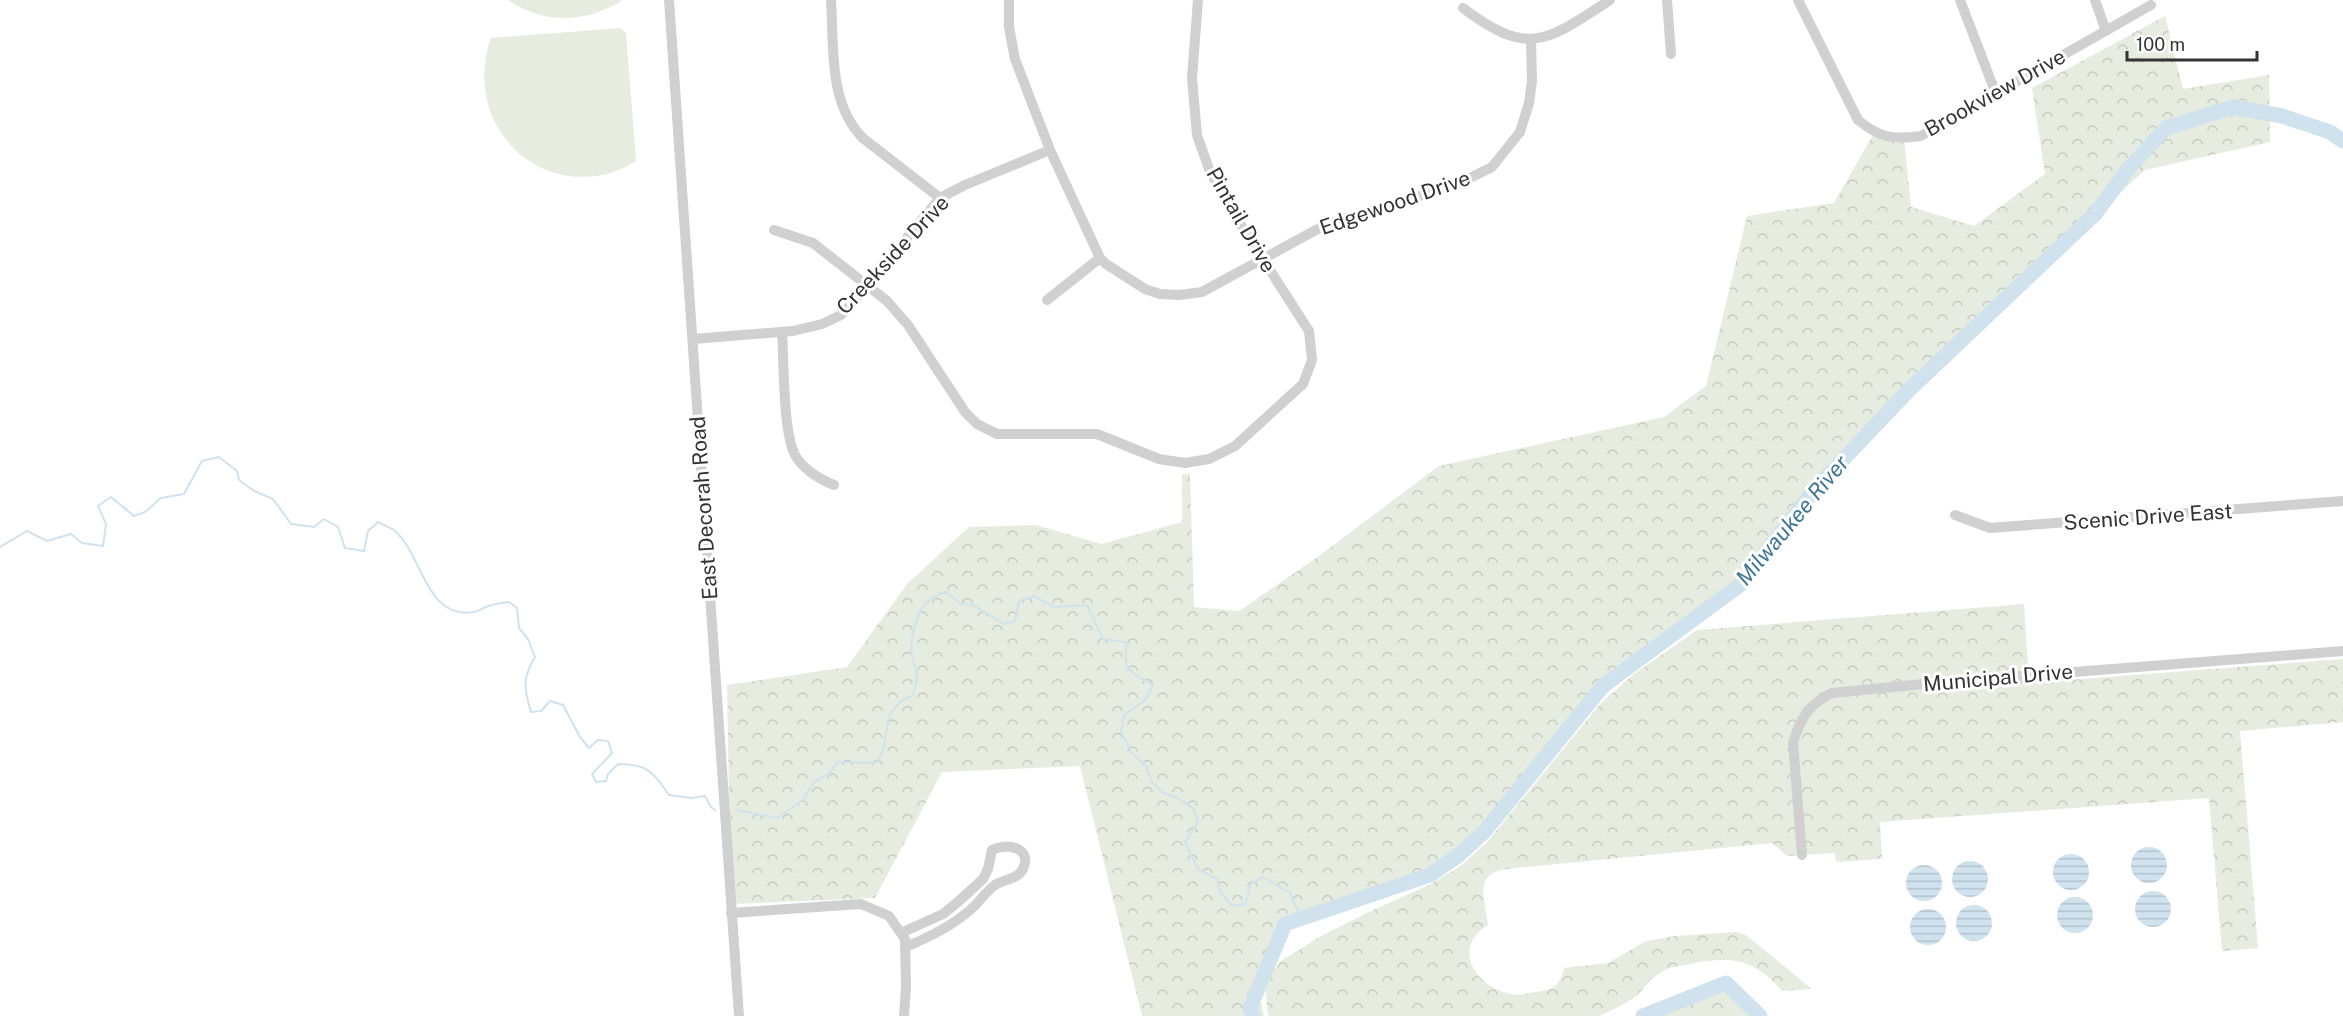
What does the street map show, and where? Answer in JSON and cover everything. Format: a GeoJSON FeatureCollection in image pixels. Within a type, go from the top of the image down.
{"type":"FeatureCollection","features":[{"type":"Feature","properties":{"kind":"street","name":"East Decorah Road"},"geometry":{"type":"LineString","coordinates":[[669,0],[739,1016]]}},
{"type":"Feature","properties":{"kind":"street"},"geometry":{"type":"LineString","coordinates":[[831,0],[837,88],[845,114],[854,129],[864,139],[940,198]]}},
{"type":"Feature","properties":{"kind":"street","name":"Edgewood Drive"},"geometry":{"type":"LineString","coordinates":[[1009,0],[1009,27],[1015,59],[1050,150],[1100,258],[1145,289],[1160,294],[1179,295],[1202,292],[1327,224],[1456,185],[1492,167],[1520,132],[1529,103],[1532,81],[1531,40]]}},
{"type":"Feature","properties":{"kind":"street","name":"Pintail Drive"},"geometry":{"type":"LineString","coordinates":[[868,285],[908,325],[965,412],[977,424],[997,434],[1097,434],[1159,459],[1185,464],[1209,459],[1236,446],[1303,384],[1312,360],[1309,331],[1225,200],[1209,170],[1197,135],[1191,78],[1198,0]]}},
{"type":"Feature","properties":{"kind":"street"},"geometry":{"type":"LineString","coordinates":[[1463,8],[1483,23],[1506,35],[1531,40],[1557,33],[1610,0]]}},
{"type":"Feature","properties":{"kind":"street"},"geometry":{"type":"LineString","coordinates":[[1667,0],[1671,54]]}},
{"type":"Feature","properties":{"kind":"street","name":"Brookview Drive"},"geometry":{"type":"LineString","coordinates":[[1798,0],[1858,120],[1874,133],[1904,139],[1921,136],[2151,5]]}},
{"type":"Feature","properties":{"kind":"street"},"geometry":{"type":"LineString","coordinates":[[1960,0],[1996,94]]}},
{"type":"Feature","properties":{"kind":"street"},"geometry":{"type":"LineString","coordinates":[[2095,0],[2106,30]]}},
{"type":"Feature","properties":{"kind":"street","name":"Creekside Drive"},"geometry":{"type":"LineString","coordinates":[[693,339],[782,332],[822,324],[841,315],[940,198],[965,185],[1050,150]]}},
{"type":"Feature","properties":{"kind":"street"},"geometry":{"type":"LineString","coordinates":[[774,230],[813,243],[868,285]]}},
{"type":"Feature","properties":{"kind":"street"},"geometry":{"type":"LineString","coordinates":[[1047,300],[1100,258]]}},
{"type":"Feature","properties":{"kind":"street"},"geometry":{"type":"LineString","coordinates":[[782,332],[789,438],[795,455],[808,470],[823,481],[834,485]]}},
{"type":"Feature","properties":{"kind":"street","name":"Scenic Drive East"},"geometry":{"type":"LineString","coordinates":[[1955,515],[1990,528],[2343,501]]}},
{"type":"Feature","properties":{"kind":"street","name":"Municipal Drive"},"geometry":{"type":"LineString","coordinates":[[1802,855],[1793,743],[1803,716],[1819,700],[1832,693],[2343,651]]}},
{"type":"Feature","properties":{"kind":"street"},"geometry":{"type":"LineString","coordinates":[[901,933],[943,914],[959,902],[982,879],[988,869],[992,850],[1010,845],[1020,849],[1024,859],[1023,869],[1016,877],[997,884],[972,910],[949,926],[927,938],[905,946]]}},
{"type":"Feature","properties":{"kind":"street"},"geometry":{"type":"LineString","coordinates":[[731,913],[861,904],[889,916],[905,939],[904,1016]]}},
{"type":"Feature","properties":{"kind":"green space"},"geometry":{"type":"Polygon","coordinates":[[[508,0],[623,0],[595,13],[565,18],[536,14],[508,0]]]}},
{"type":"Feature","properties":{"kind":"green space"},"geometry":{"type":"Polygon","coordinates":[[[2165,16],[2183,89],[2269,75],[2270,142],[2145,170],[1964,336],[1740,585],[1603,686],[1523,787],[1485,831],[1459,855],[1430,875],[1285,924],[1260,998],[1264,1016],[1142,1016],[1080,766],[942,772],[875,898],[731,904],[727,685],[847,667],[907,584],[969,527],[1036,525],[1101,544],[1182,522],[1182,474],[1190,474],[1194,607],[1239,611],[1319,556],[1439,466],[1664,417],[1706,386],[1747,216],[1834,203],[1874,133],[1904,139],[1911,207],[1974,226],[2045,174],[2032,88],[2165,16]]]}},
{"type":"Feature","properties":{"kind":"green space"},"geometry":{"type":"Polygon","coordinates":[[[621,28],[626,33],[636,161],[611,173],[577,177],[550,171],[527,159],[508,142],[494,119],[486,94],[485,66],[491,38],[621,28]]]}},
{"type":"Feature","properties":{"kind":"green space"},"geometry":{"type":"Polygon","coordinates":[[[2024,604],[2029,683],[2343,659],[2343,722],[2240,731],[2258,948],[2222,951],[2209,798],[1880,822],[1882,858],[1878,859],[1836,862],[1835,853],[1787,856],[1772,843],[1506,869],[1489,876],[1485,882],[1484,898],[1488,925],[1477,934],[1471,944],[1469,955],[1472,966],[1487,984],[1498,990],[1520,995],[1555,986],[1564,968],[1608,963],[1646,941],[1675,936],[1737,932],[1746,935],[1812,989],[1782,991],[1772,980],[1751,966],[1729,960],[1717,960],[1662,971],[1631,999],[1599,1016],[1269,1016],[1266,990],[1272,972],[1281,961],[1321,936],[1431,884],[1462,865],[1488,841],[1600,704],[1634,674],[1697,630],[2024,604]]]}},
{"type":"Feature","properties":{"kind":"green space"},"geometry":{"type":"Polygon","coordinates":[[[1726,983],[1760,1016],[1643,1016],[1726,983]]]}},
{"type":"Feature","properties":{"kind":"water"},"geometry":{"type":"Polygon","coordinates":[[[2149,847],[2162,852],[2167,865],[2162,878],[2149,883],[2136,878],[2131,865],[2136,852],[2149,847]]]}},
{"type":"Feature","properties":{"kind":"water"},"geometry":{"type":"Polygon","coordinates":[[[2071,854],[2084,859],[2089,872],[2084,885],[2071,890],[2058,885],[2053,872],[2058,859],[2071,854]]]}},
{"type":"Feature","properties":{"kind":"water"},"geometry":{"type":"Polygon","coordinates":[[[1970,861],[1983,866],[1988,879],[1983,892],[1970,897],[1957,892],[1952,879],[1957,866],[1970,861]]]}},
{"type":"Feature","properties":{"kind":"water"},"geometry":{"type":"Polygon","coordinates":[[[1924,865],[1937,870],[1942,883],[1937,896],[1924,901],[1911,896],[1906,883],[1911,870],[1924,865]]]}},
{"type":"Feature","properties":{"kind":"water"},"geometry":{"type":"Polygon","coordinates":[[[2153,891],[2166,896],[2171,909],[2166,922],[2153,927],[2140,922],[2135,909],[2140,896],[2153,891]]]}},
{"type":"Feature","properties":{"kind":"water"},"geometry":{"type":"Polygon","coordinates":[[[2075,897],[2088,902],[2093,915],[2088,928],[2075,933],[2062,928],[2057,915],[2062,902],[2075,897]]]}},
{"type":"Feature","properties":{"kind":"water"},"geometry":{"type":"Polygon","coordinates":[[[1974,905],[1987,910],[1992,923],[1987,936],[1974,941],[1961,936],[1956,923],[1961,910],[1974,905]]]}},
{"type":"Feature","properties":{"kind":"water"},"geometry":{"type":"Polygon","coordinates":[[[1928,909],[1941,914],[1946,927],[1941,940],[1928,945],[1915,940],[1910,927],[1915,914],[1928,909]]]}},
{"type":"Feature","properties":{"kind":"waterway","name":"Milwaukee River"},"geometry":{"type":"LineString","coordinates":[[1253,1016],[1250,1008],[1285,924],[1430,875],[1459,855],[1485,831],[1603,686],[1740,585],[1815,489],[1908,391],[2096,213],[2129,168],[2166,128],[2233,107],[2282,116],[2330,132],[2343,141]]}},
{"type":"Feature","properties":{"kind":"waterway"},"geometry":{"type":"LineString","coordinates":[[0,547],[27,531],[47,541],[71,534],[82,543],[103,546],[106,524],[98,506],[111,497],[134,516],[145,512],[161,498],[184,494],[202,461],[219,457],[237,471],[239,480],[254,491],[273,499],[291,524],[314,527],[324,519],[338,527],[345,548],[364,551],[368,531],[378,522],[395,531],[412,554],[426,583],[445,606],[457,612],[473,612],[509,602],[517,608],[519,628],[528,639],[535,657],[526,678],[531,712],[541,711],[550,701],[563,705],[580,737],[589,748],[598,740],[608,741],[612,753],[592,774],[596,782],[606,781],[608,774],[618,764],[628,764],[649,771],[669,795],[691,798],[705,796],[715,810]]}},
{"type":"Feature","properties":{"kind":"waterway"},"geometry":{"type":"LineString","coordinates":[[736,810],[777,818],[803,800],[814,782],[829,774],[838,762],[876,763],[883,750],[892,712],[899,704],[913,695],[917,676],[911,651],[912,639],[916,621],[930,599],[946,592],[961,604],[973,605],[1004,624],[1015,621],[1019,601],[1034,596],[1054,607],[1087,605],[1103,639],[1126,642],[1126,666],[1135,675],[1153,685],[1145,700],[1124,715],[1121,732],[1132,753],[1147,767],[1151,781],[1163,793],[1176,797],[1193,808],[1198,822],[1185,842],[1198,869],[1217,879],[1221,893],[1232,906],[1245,904],[1251,884],[1263,877],[1290,893],[1301,918]]}},
{"type":"Feature","properties":{"kind":"waterway","name":"Milwaukee River"},"geometry":{"type":"LineString","coordinates":[[1643,1016],[1726,983],[1760,1016]]}}]}
